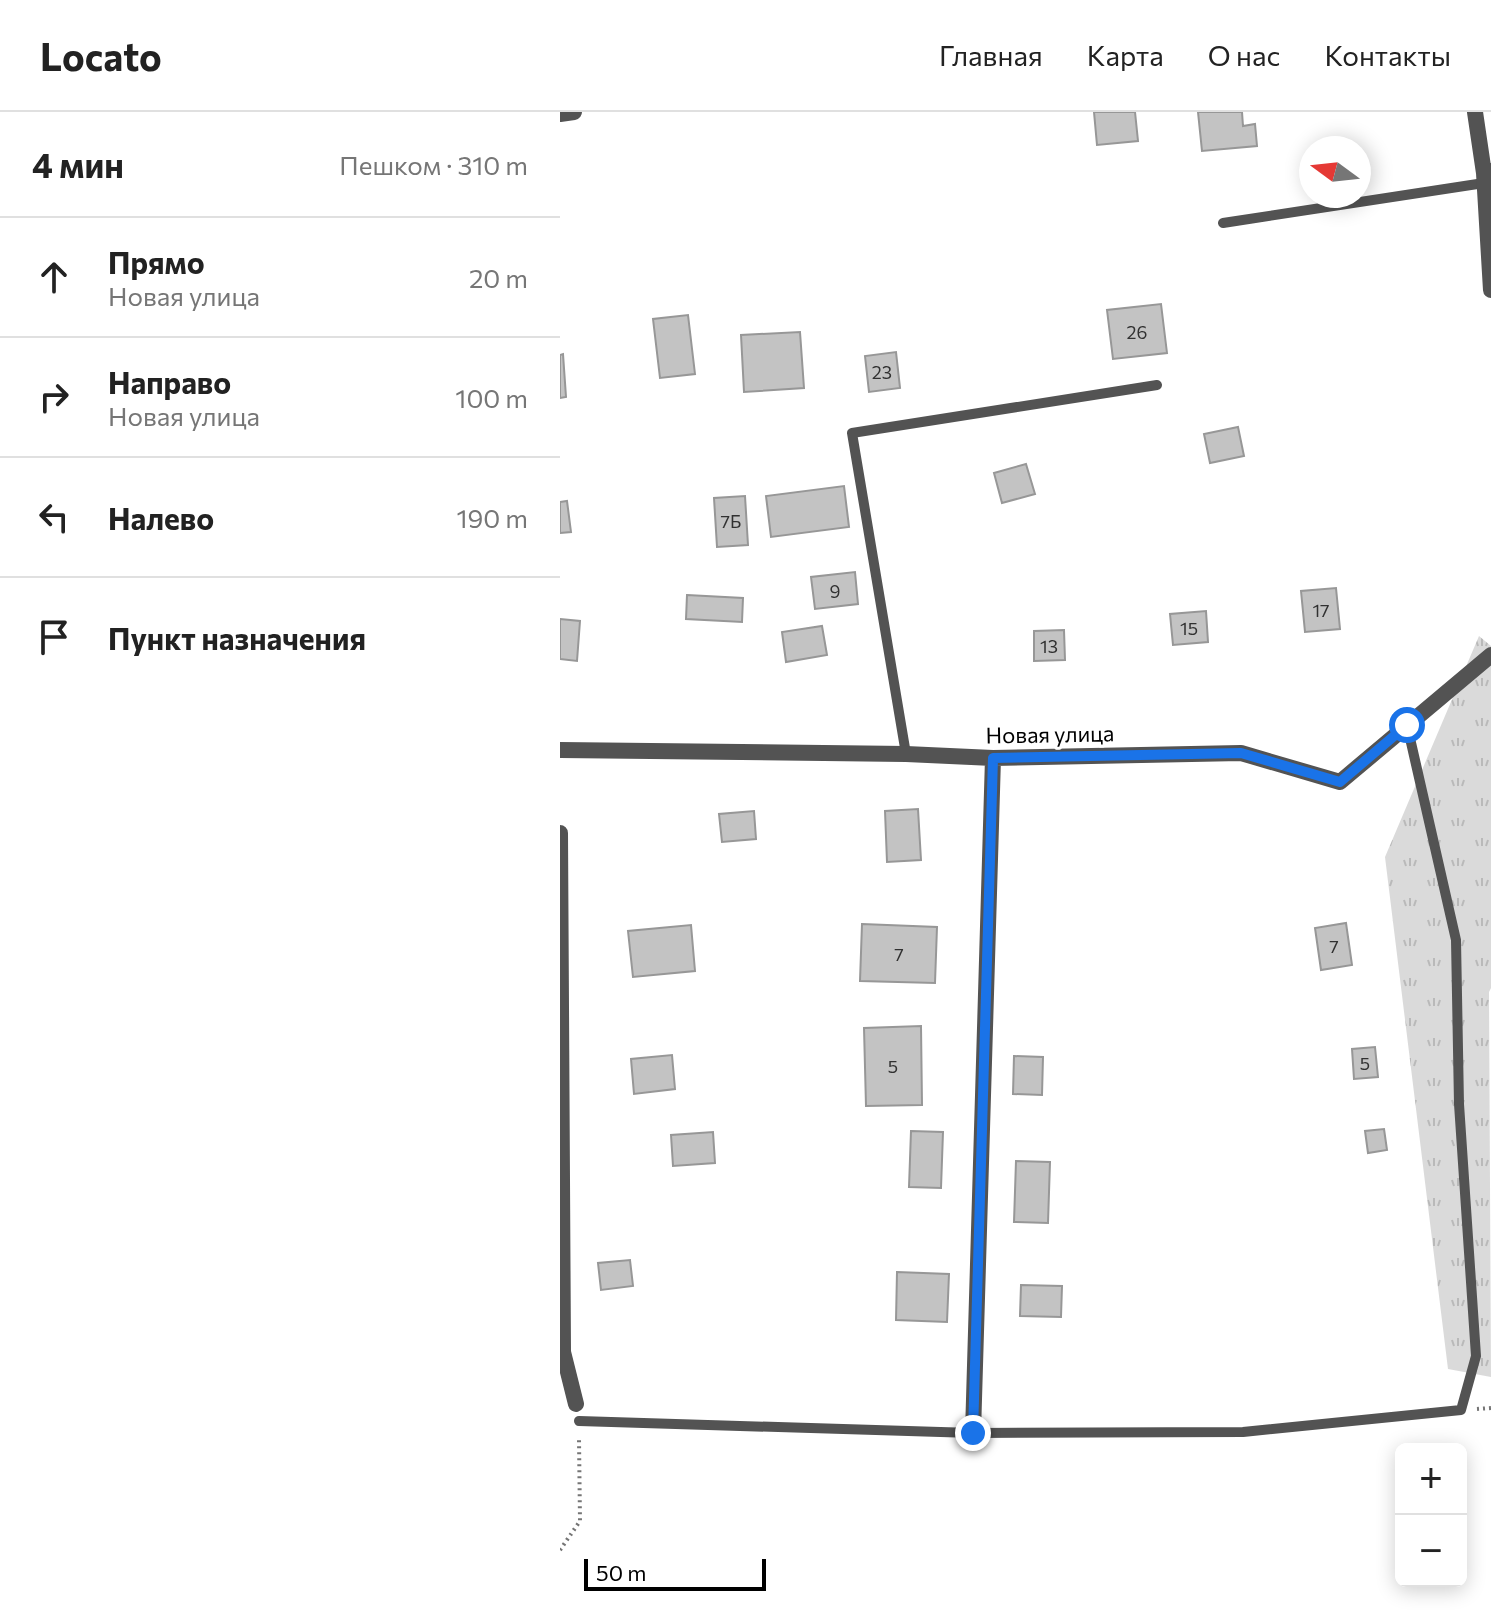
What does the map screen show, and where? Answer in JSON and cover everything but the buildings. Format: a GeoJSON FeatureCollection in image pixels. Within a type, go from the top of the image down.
{"type":"FeatureCollection","features":[{"type":"Feature","properties":{"kind":"street"},"geometry":{"type":"LineString","coordinates":[[560,114],[574,112]]}},
{"type":"Feature","properties":{"kind":"street"},"geometry":{"type":"LineString","coordinates":[[1475,112],[1486,176],[1491,290]]}},
{"type":"Feature","properties":{"kind":"street","name":"Новая улица"},"geometry":{"type":"LineString","coordinates":[[560,750],[993,758],[1241,753],[1340,782],[1491,655]]}},
{"type":"Feature","properties":{"kind":"street"},"geometry":{"type":"LineString","coordinates":[[973,1433],[993,758]]}},
{"type":"Feature","properties":{"kind":"street"},"geometry":{"type":"LineString","coordinates":[[560,833],[563,1352],[578,1412]]}},
{"type":"Feature","properties":{"kind":"lane"},"geometry":{"type":"LineString","coordinates":[[1223,223],[1486,176]]}},
{"type":"Feature","properties":{"kind":"lane"},"geometry":{"type":"LineString","coordinates":[[906,754],[852,433],[1157,385]]}},
{"type":"Feature","properties":{"kind":"lane"},"geometry":{"type":"LineString","coordinates":[[578,1412],[973,1433],[1243,1432],[1461,1410],[1476,1356],[1459,1104],[1456,940],[1407,725]]}},
{"type":"Feature","properties":{"kind":"path"},"geometry":{"type":"LineString","coordinates":[[560,1550],[580,1521],[578,1412]]}},
{"type":"Feature","properties":{"kind":"green space"},"geometry":{"type":"Polygon","coordinates":[[[1479,636],[1491,646],[1491,1377],[1448,1369],[1385,857],[1479,636]]]}},
{"type":"Feature","properties":{"kind":"route"},"geometry":{"type":"LineString","coordinates":[[973,1433],[993,758],[1241,753],[1340,782],[1407,725]]}}]}
